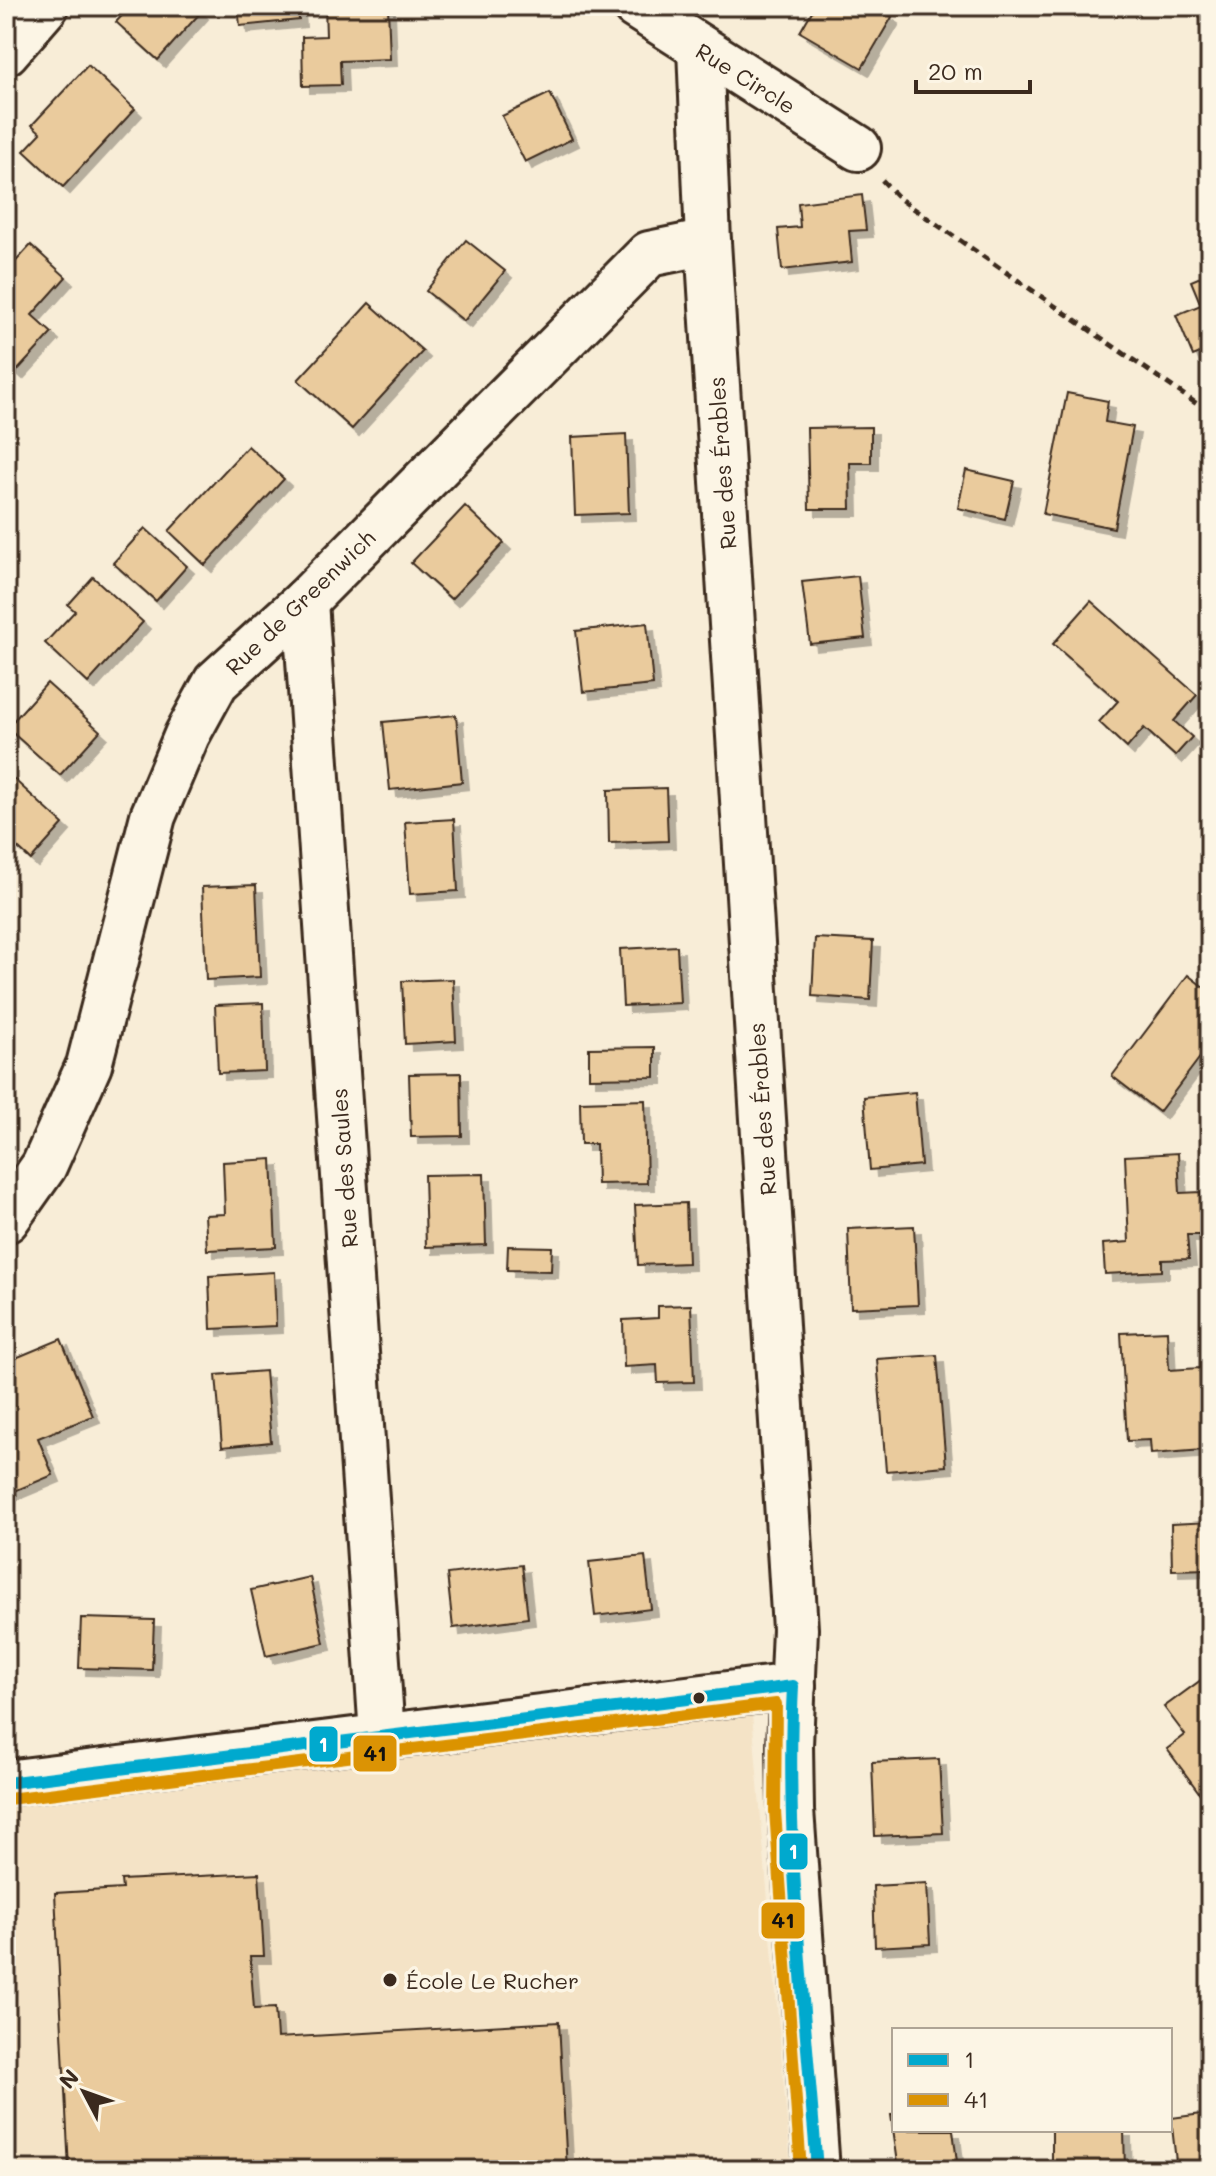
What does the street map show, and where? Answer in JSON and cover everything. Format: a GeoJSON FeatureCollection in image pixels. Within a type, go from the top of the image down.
{"type":"FeatureCollection","features":[{"type":"Feature","properties":{"kind":"street"},"geometry":{"type":"LineString","coordinates":[[6,52],[46,6]]}},
{"type":"Feature","properties":{"kind":"street","name":"Rue Circle"},"geometry":{"type":"LineString","coordinates":[[635,6],[858,148]]}},
{"type":"Feature","properties":{"kind":"street","name":"Rue des Érables"},"geometry":{"type":"LineString","coordinates":[[700,48],[708,242],[795,1629],[790,1745],[791,1810],[817,2170]]}},
{"type":"Feature","properties":{"kind":"street","name":"Rue de Greenwich"},"geometry":{"type":"LineString","coordinates":[[6,1220],[44,1166],[89,1065],[153,816],[187,735],[216,682],[305,601],[649,254],[708,242]]}},
{"type":"Feature","properties":{"kind":"street","name":"Rue des Saules"},"geometry":{"type":"LineString","coordinates":[[305,601],[382,1735]]}},
{"type":"Feature","properties":{"kind":"street"},"geometry":{"type":"LineString","coordinates":[[6,1783],[793,1686]]}},
{"type":"Feature","properties":{"kind":"path"},"geometry":{"type":"LineString","coordinates":[[858,148],[868,166],[900,199],[1210,413]]}},
{"type":"Feature","properties":{"kind":"shaded area","name":"École Le Rucher"},"geometry":{"type":"Polygon","coordinates":[[[751,1702],[791,2170],[6,2170],[6,1790],[751,1702]]]}},
{"type":"Feature","properties":{"kind":"building"},"geometry":{"type":"Polygon","coordinates":[[[131,6],[195,6],[201,12],[158,60],[116,22],[131,6]]]}},
{"type":"Feature","properties":{"kind":"building"},"geometry":{"type":"Polygon","coordinates":[[[238,6],[298,6],[299,20],[240,26],[238,6]]]}},
{"type":"Feature","properties":{"kind":"building"},"geometry":{"type":"Polygon","coordinates":[[[325,6],[388,6],[390,59],[340,61],[341,85],[303,86],[302,37],[326,36],[325,6]]]}},
{"type":"Feature","properties":{"kind":"building"},"geometry":{"type":"Polygon","coordinates":[[[815,6],[874,6],[892,17],[862,68],[800,32],[815,6]]]}},
{"type":"Feature","properties":{"kind":"building"},"geometry":{"type":"Polygon","coordinates":[[[88,65],[135,109],[63,187],[24,151],[41,133],[32,125],[88,65]]]}},
{"type":"Feature","properties":{"kind":"building"},"geometry":{"type":"Polygon","coordinates":[[[550,93],[572,139],[525,162],[502,116],[550,93]]]}},
{"type":"Feature","properties":{"kind":"building"},"geometry":{"type":"Polygon","coordinates":[[[862,195],[866,230],[849,231],[852,262],[782,270],[778,229],[800,227],[798,203],[862,195]]]}},
{"type":"Feature","properties":{"kind":"building"},"geometry":{"type":"Polygon","coordinates":[[[466,240],[505,271],[464,321],[426,291],[466,240]]]}},
{"type":"Feature","properties":{"kind":"building"},"geometry":{"type":"Polygon","coordinates":[[[31,245],[66,277],[32,315],[52,333],[16,372],[6,363],[6,272],[31,245]]]}},
{"type":"Feature","properties":{"kind":"building"},"geometry":{"type":"Polygon","coordinates":[[[1210,273],[1210,349],[1193,356],[1176,315],[1201,305],[1191,281],[1210,273]]]}},
{"type":"Feature","properties":{"kind":"building"},"geometry":{"type":"Polygon","coordinates":[[[369,303],[423,351],[352,429],[298,380],[369,303]]]}},
{"type":"Feature","properties":{"kind":"building"},"geometry":{"type":"Polygon","coordinates":[[[1067,393],[1108,401],[1105,422],[1133,427],[1114,528],[1043,514],[1067,393]]]}},
{"type":"Feature","properties":{"kind":"building"},"geometry":{"type":"Polygon","coordinates":[[[871,427],[871,463],[850,463],[851,509],[809,509],[807,428],[871,427]]]}},
{"type":"Feature","properties":{"kind":"building"},"geometry":{"type":"Polygon","coordinates":[[[626,434],[629,513],[575,515],[572,437],[626,434]]]}},
{"type":"Feature","properties":{"kind":"building"},"geometry":{"type":"Polygon","coordinates":[[[248,446],[284,479],[205,565],[169,531],[248,446]]]}},
{"type":"Feature","properties":{"kind":"building"},"geometry":{"type":"Polygon","coordinates":[[[966,470],[1014,481],[1005,519],[958,508],[966,470]]]}},
{"type":"Feature","properties":{"kind":"building"},"geometry":{"type":"Polygon","coordinates":[[[465,506],[504,543],[451,599],[411,563],[465,506]]]}},
{"type":"Feature","properties":{"kind":"building"},"geometry":{"type":"Polygon","coordinates":[[[145,528],[187,566],[156,601],[113,563],[145,528]]]}},
{"type":"Feature","properties":{"kind":"building"},"geometry":{"type":"Polygon","coordinates":[[[858,576],[865,638],[810,644],[802,582],[858,576]]]}},
{"type":"Feature","properties":{"kind":"building"},"geometry":{"type":"Polygon","coordinates":[[[93,577],[143,622],[88,683],[45,643],[75,611],[68,605],[93,577]]]}},
{"type":"Feature","properties":{"kind":"building"},"geometry":{"type":"Polygon","coordinates":[[[1091,601],[1197,695],[1174,721],[1192,737],[1175,756],[1144,728],[1127,748],[1099,722],[1118,701],[1053,644],[1091,601]]]}},
{"type":"Feature","properties":{"kind":"building"},"geometry":{"type":"Polygon","coordinates":[[[647,623],[653,685],[583,692],[576,631],[647,623]]]}},
{"type":"Feature","properties":{"kind":"building"},"geometry":{"type":"Polygon","coordinates":[[[47,683],[100,731],[60,775],[7,728],[47,683]]]}},
{"type":"Feature","properties":{"kind":"building"},"geometry":{"type":"Polygon","coordinates":[[[456,715],[462,782],[390,790],[383,722],[456,715]]]}},
{"type":"Feature","properties":{"kind":"building"},"geometry":{"type":"Polygon","coordinates":[[[6,772],[63,824],[31,860],[6,837],[6,772]]]}},
{"type":"Feature","properties":{"kind":"building"},"geometry":{"type":"Polygon","coordinates":[[[666,788],[668,841],[609,843],[608,790],[666,788]]]}},
{"type":"Feature","properties":{"kind":"building"},"geometry":{"type":"Polygon","coordinates":[[[454,819],[458,891],[410,894],[405,822],[454,819]]]}},
{"type":"Feature","properties":{"kind":"building"},"geometry":{"type":"Polygon","coordinates":[[[256,885],[260,977],[206,980],[202,887],[256,885]]]}},
{"type":"Feature","properties":{"kind":"building"},"geometry":{"type":"Polygon","coordinates":[[[815,938],[873,941],[870,1000],[812,996],[815,938]]]}},
{"type":"Feature","properties":{"kind":"building"},"geometry":{"type":"Polygon","coordinates":[[[677,946],[680,1003],[623,1006],[620,949],[677,946]]]}},
{"type":"Feature","properties":{"kind":"building"},"geometry":{"type":"Polygon","coordinates":[[[1188,975],[1210,992],[1210,1044],[1159,1112],[1112,1076],[1188,975]]]}},
{"type":"Feature","properties":{"kind":"building"},"geometry":{"type":"Polygon","coordinates":[[[453,979],[456,1041],[405,1044],[402,981],[453,979]]]}},
{"type":"Feature","properties":{"kind":"building"},"geometry":{"type":"Polygon","coordinates":[[[263,1003],[265,1071],[218,1073],[215,1005],[263,1003]]]}},
{"type":"Feature","properties":{"kind":"building"},"geometry":{"type":"Polygon","coordinates":[[[655,1047],[655,1077],[589,1078],[589,1048],[655,1047]]]}},
{"type":"Feature","properties":{"kind":"building"},"geometry":{"type":"Polygon","coordinates":[[[461,1073],[462,1136],[411,1137],[409,1074],[461,1073]]]}},
{"type":"Feature","properties":{"kind":"building"},"geometry":{"type":"Polygon","coordinates":[[[915,1092],[921,1165],[870,1170],[864,1097],[915,1092]]]}},
{"type":"Feature","properties":{"kind":"building"},"geometry":{"type":"Polygon","coordinates":[[[645,1100],[647,1183],[597,1184],[596,1144],[581,1144],[580,1102],[645,1100]]]}},
{"type":"Feature","properties":{"kind":"building"},"geometry":{"type":"Polygon","coordinates":[[[1178,1153],[1180,1193],[1201,1192],[1204,1235],[1187,1235],[1189,1259],[1162,1260],[1162,1271],[1105,1274],[1103,1244],[1129,1242],[1125,1156],[1178,1153]]]}},
{"type":"Feature","properties":{"kind":"building"},"geometry":{"type":"Polygon","coordinates":[[[272,1159],[276,1247],[207,1250],[205,1215],[225,1214],[223,1162],[272,1159]]]}},
{"type":"Feature","properties":{"kind":"building"},"geometry":{"type":"Polygon","coordinates":[[[484,1174],[486,1245],[426,1247],[424,1175],[484,1174]]]}},
{"type":"Feature","properties":{"kind":"building"},"geometry":{"type":"Polygon","coordinates":[[[686,1203],[688,1263],[638,1265],[635,1205],[686,1203]]]}},
{"type":"Feature","properties":{"kind":"building"},"geometry":{"type":"Polygon","coordinates":[[[914,1226],[918,1305],[851,1308],[848,1229],[914,1226]]]}},
{"type":"Feature","properties":{"kind":"building"},"geometry":{"type":"Polygon","coordinates":[[[508,1246],[552,1247],[551,1271],[507,1270],[508,1246]]]}},
{"type":"Feature","properties":{"kind":"building"},"geometry":{"type":"Polygon","coordinates":[[[274,1272],[276,1326],[211,1329],[209,1276],[274,1272]]]}},
{"type":"Feature","properties":{"kind":"building"},"geometry":{"type":"Polygon","coordinates":[[[691,1305],[694,1382],[658,1383],[657,1365],[624,1367],[623,1320],[658,1318],[658,1306],[691,1305]]]}},
{"type":"Feature","properties":{"kind":"building"},"geometry":{"type":"Polygon","coordinates":[[[1167,1331],[1169,1370],[1200,1368],[1204,1450],[1151,1454],[1150,1440],[1127,1441],[1121,1333],[1167,1331]]]}},
{"type":"Feature","properties":{"kind":"building"},"geometry":{"type":"Polygon","coordinates":[[[61,1339],[93,1416],[38,1438],[53,1475],[10,1493],[6,1483],[6,1447],[10,1445],[6,1436],[6,1362],[61,1339]]]}},
{"type":"Feature","properties":{"kind":"building"},"geometry":{"type":"Polygon","coordinates":[[[937,1355],[946,1466],[886,1471],[877,1359],[937,1355]]]}},
{"type":"Feature","properties":{"kind":"building"},"geometry":{"type":"Polygon","coordinates":[[[265,1371],[271,1442],[222,1447],[216,1375],[265,1371]]]}},
{"type":"Feature","properties":{"kind":"building"},"geometry":{"type":"Polygon","coordinates":[[[1210,1522],[1210,1569],[1172,1570],[1171,1524],[1210,1522]]]}},
{"type":"Feature","properties":{"kind":"building"},"geometry":{"type":"Polygon","coordinates":[[[645,1556],[651,1609],[595,1616],[589,1562],[645,1556]]]}},
{"type":"Feature","properties":{"kind":"building"},"geometry":{"type":"Polygon","coordinates":[[[522,1565],[528,1618],[453,1628],[447,1574],[522,1565]]]}},
{"type":"Feature","properties":{"kind":"building"},"geometry":{"type":"Polygon","coordinates":[[[310,1577],[324,1643],[266,1656],[251,1590],[310,1577]]]}},
{"type":"Feature","properties":{"kind":"building"},"geometry":{"type":"Polygon","coordinates":[[[81,1618],[154,1620],[152,1670],[79,1668],[81,1618]]]}},
{"type":"Feature","properties":{"kind":"building"},"geometry":{"type":"Polygon","coordinates":[[[1201,1680],[1210,1692],[1209,1806],[1167,1749],[1185,1735],[1164,1707],[1201,1680]]]}},
{"type":"Feature","properties":{"kind":"building"},"geometry":{"type":"Polygon","coordinates":[[[939,1759],[943,1833],[875,1836],[872,1762],[939,1759]]]}},
{"type":"Feature","properties":{"kind":"building"},"geometry":{"type":"Polygon","coordinates":[[[259,1873],[264,1956],[250,1956],[254,2009],[275,2008],[277,2038],[559,2022],[567,2170],[69,2170],[55,1893],[122,1889],[121,1880],[259,1873]]]}},
{"type":"Feature","properties":{"kind":"building"},"geometry":{"type":"Polygon","coordinates":[[[927,1883],[930,1944],[875,1947],[873,1886],[927,1883]]]}},
{"type":"Feature","properties":{"kind":"building"},"geometry":{"type":"Polygon","coordinates":[[[1210,2113],[1210,2170],[1177,2170],[1172,2118],[1210,2113]]]}},
{"type":"Feature","properties":{"kind":"building"},"geometry":{"type":"Polygon","coordinates":[[[893,2132],[953,2132],[958,2170],[899,2170],[893,2132]]]}},
{"type":"Feature","properties":{"kind":"building"},"geometry":{"type":"Polygon","coordinates":[[[1052,2132],[1124,2132],[1125,2170],[1052,2170],[1052,2132]]]}},
{"type":"Feature","properties":{"kind":"transit line","name":"1"},"geometry":{"type":"LineString","coordinates":[[6,1783],[793,1686],[794,1867],[817,2170]]}},
{"type":"Feature","properties":{"kind":"transit line","name":"41"},"geometry":{"type":"LineString","coordinates":[[8,1799],[776,1704],[775,1811],[801,2170]]}},
{"type":"Feature","properties":{"kind":"place","name":"École Le Rucher"},"geometry":{"type":"Point","coordinates":[390,1980]}}]}
